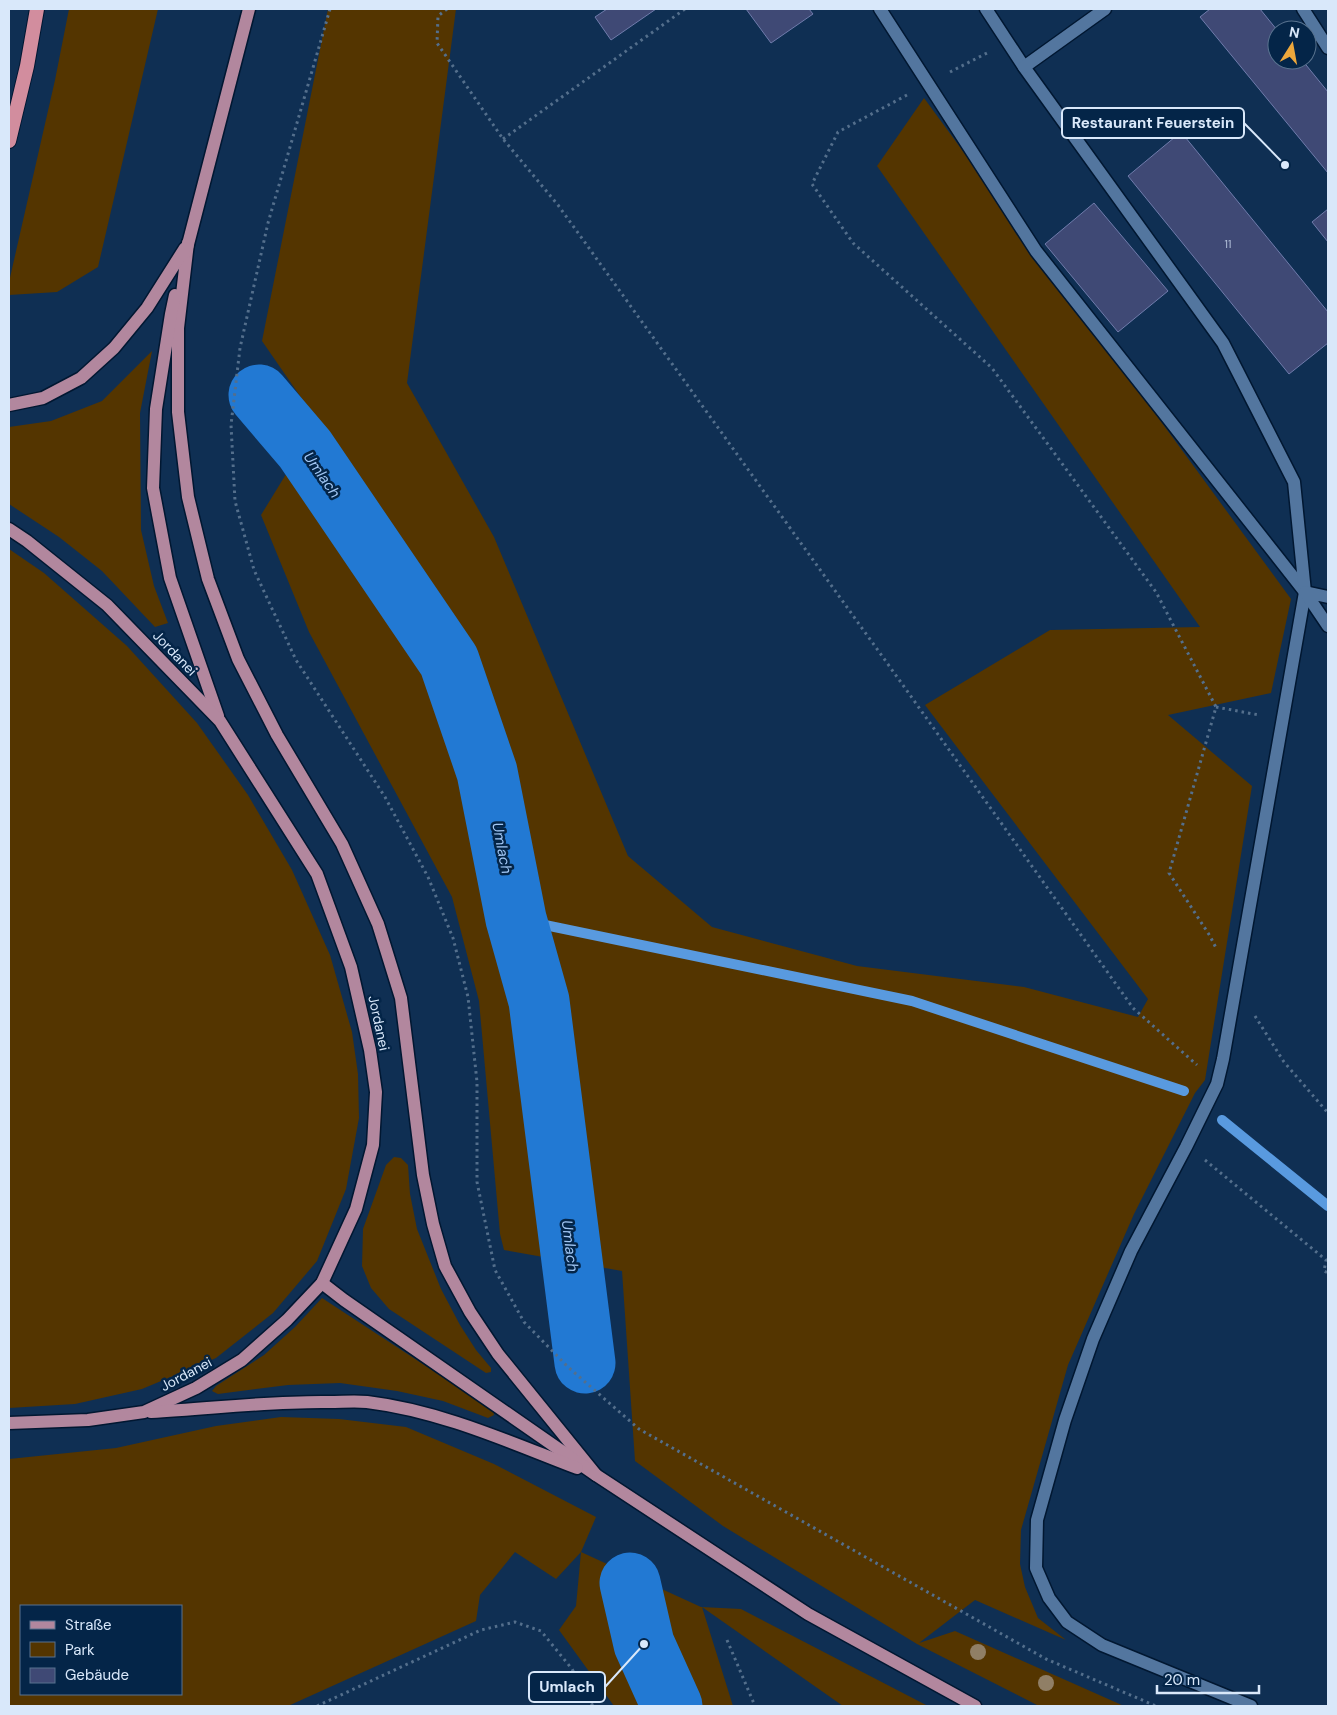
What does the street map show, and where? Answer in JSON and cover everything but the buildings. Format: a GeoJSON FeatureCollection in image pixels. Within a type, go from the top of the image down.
{"type":"FeatureCollection","features":[{"type":"Feature","properties":{"kind":"highway"},"geometry":{"type":"LineString","coordinates":[[9,141],[27,66],[37,9]]}},
{"type":"Feature","properties":{"kind":"main road"},"geometry":{"type":"LineString","coordinates":[[220,721],[170,578],[153,488],[156,409],[171,314],[249,9]]}},
{"type":"Feature","properties":{"kind":"main road"},"geometry":{"type":"LineString","coordinates":[[9,405],[43,398],[81,378],[114,348],[148,308],[188,243]]}},
{"type":"Feature","properties":{"kind":"main road"},"geometry":{"type":"LineString","coordinates":[[188,243],[178,328],[178,412],[188,497],[208,579],[238,659],[277,734],[342,844],[378,924],[401,998],[422,1175],[445,1266],[470,1312],[498,1354],[596,1475]]}},
{"type":"Feature","properties":{"kind":"main road","name":"Jordanei"},"geometry":{"type":"LineString","coordinates":[[9,529],[107,604],[220,721],[317,874],[351,966],[370,1050],[376,1092],[373,1145],[356,1209],[322,1282],[287,1320],[242,1360],[196,1388],[144,1412],[88,1420],[9,1423]]}},
{"type":"Feature","properties":{"kind":"main road"},"geometry":{"type":"LineString","coordinates":[[322,1282],[352,1305],[596,1475],[808,1614],[975,1706]]}},
{"type":"Feature","properties":{"kind":"main road"},"geometry":{"type":"LineString","coordinates":[[144,1412],[211,1409],[294,1401],[367,1402],[437,1416],[596,1475]]}},
{"type":"Feature","properties":{"kind":"lane"},"geometry":{"type":"LineString","coordinates":[[880,9],[1036,251],[1305,592],[1328,626]]}},
{"type":"Feature","properties":{"kind":"lane"},"geometry":{"type":"LineString","coordinates":[[986,9],[1024,68],[1223,343],[1294,482],[1305,592],[1223,1059],[1217,1084],[1131,1251],[1092,1339],[1065,1420],[1037,1520],[1036,1568],[1049,1598],[1067,1622],[1102,1645],[1251,1706]]}},
{"type":"Feature","properties":{"kind":"lane"},"geometry":{"type":"LineString","coordinates":[[1024,68],[1105,9]]}},
{"type":"Feature","properties":{"kind":"lane"},"geometry":{"type":"LineString","coordinates":[[1303,9],[1328,48]]}},
{"type":"Feature","properties":{"kind":"lane"},"geometry":{"type":"LineString","coordinates":[[1305,592],[1328,598]]}},
{"type":"Feature","properties":{"kind":"path"},"geometry":{"type":"LineString","coordinates":[[330,9],[268,223],[240,348],[231,425],[235,501],[254,570],[296,660],[385,797],[428,877],[453,938],[468,997],[476,1073],[476,1182],[495,1270],[524,1322],[568,1367],[639,1429],[1046,1659],[1156,1706]]}},
{"type":"Feature","properties":{"kind":"path"},"geometry":{"type":"LineString","coordinates":[[447,9],[438,16],[437,43],[503,139],[558,205],[1133,1008],[1217,1084]]}},
{"type":"Feature","properties":{"kind":"path"},"geometry":{"type":"LineString","coordinates":[[503,139],[685,9]]}},
{"type":"Feature","properties":{"kind":"path"},"geometry":{"type":"LineString","coordinates":[[962,65],[838,132],[812,184],[853,243],[992,368],[1156,592],[1216,707],[1169,873],[1210,936],[1235,985],[1284,1062],[1328,1113]]}},
{"type":"Feature","properties":{"kind":"path"},"geometry":{"type":"LineString","coordinates":[[1216,707],[1282,719]]}},
{"type":"Feature","properties":{"kind":"path"},"geometry":{"type":"LineString","coordinates":[[1186,1147],[1211,1163],[1326,1260],[1324,1271],[1328,1273]]}},
{"type":"Feature","properties":{"kind":"path"},"geometry":{"type":"LineString","coordinates":[[317,1706],[481,1630],[514,1622],[541,1631],[572,1669],[593,1706]]}},
{"type":"Feature","properties":{"kind":"path"},"geometry":{"type":"LineString","coordinates":[[727,1640],[755,1706]]}},
{"type":"Feature","properties":{"kind":"green space"},"geometry":{"type":"Polygon","coordinates":[[[69,9],[158,9],[98,267],[57,292],[9,295],[9,282],[55,80],[69,9]]]}},
{"type":"Feature","properties":{"kind":"green space"},"geometry":{"type":"Polygon","coordinates":[[[328,9],[456,9],[407,383],[494,537],[628,856],[712,927],[857,966],[1024,987],[1138,1017],[1148,999],[925,705],[1050,630],[1200,627],[877,166],[924,98],[1291,599],[1271,693],[1168,715],[1252,786],[1205,1080],[1195,1093],[1134,1214],[1068,1365],[1021,1530],[1020,1564],[1025,1587],[1038,1618],[1066,1640],[975,1600],[919,1643],[955,1631],[1124,1706],[1039,1706],[917,1644],[723,1526],[635,1461],[622,1271],[504,1250],[500,1234],[479,1001],[452,897],[309,632],[261,515],[318,422],[262,341],[328,9]]]}},
{"type":"Feature","properties":{"kind":"green space"},"geometry":{"type":"Polygon","coordinates":[[[152,351],[140,413],[141,530],[154,586],[168,623],[155,627],[102,571],[59,537],[9,504],[9,427],[51,421],[102,401],[152,351]]]}},
{"type":"Feature","properties":{"kind":"green space"},"geometry":{"type":"Polygon","coordinates":[[[9,549],[44,573],[127,646],[197,723],[248,795],[292,870],[330,955],[352,1032],[358,1074],[359,1118],[346,1189],[317,1261],[273,1313],[216,1358],[142,1389],[75,1404],[9,1408],[9,549]]]}},
{"type":"Feature","properties":{"kind":"green space"},"geometry":{"type":"Polygon","coordinates":[[[394,1157],[401,1158],[408,1165],[410,1194],[417,1229],[441,1289],[460,1325],[476,1350],[491,1368],[491,1372],[486,1373],[389,1309],[371,1288],[362,1266],[363,1229],[386,1165],[394,1157]]]}},
{"type":"Feature","properties":{"kind":"green space"},"geometry":{"type":"Polygon","coordinates":[[[322,1298],[493,1410],[494,1415],[488,1418],[443,1401],[397,1391],[340,1383],[288,1385],[218,1394],[212,1391],[216,1386],[264,1355],[295,1327],[322,1298]]]}},
{"type":"Feature","properties":{"kind":"green space"},"geometry":{"type":"Polygon","coordinates":[[[281,1417],[339,1419],[406,1427],[494,1464],[596,1517],[581,1552],[556,1579],[515,1552],[480,1595],[476,1621],[288,1706],[9,1706],[9,1459],[116,1448],[216,1426],[281,1417]]]}},
{"type":"Feature","properties":{"kind":"green space"},"geometry":{"type":"Polygon","coordinates":[[[581,1552],[702,1607],[733,1706],[614,1706],[559,1630],[576,1606],[581,1552]]]}},
{"type":"Feature","properties":{"kind":"green space"},"geometry":{"type":"Polygon","coordinates":[[[702,1607],[741,1609],[928,1706],[843,1706],[702,1607]]]}},
{"type":"Feature","properties":{"kind":"waterway","name":"Umlach"},"geometry":{"type":"LineString","coordinates":[[259,395],[305,449],[449,661],[487,772],[516,919],[539,1001],[585,1363]]}},
{"type":"Feature","properties":{"kind":"waterway"},"geometry":{"type":"LineString","coordinates":[[516,919],[912,1001],[1184,1091]]}},
{"type":"Feature","properties":{"kind":"waterway"},"geometry":{"type":"LineString","coordinates":[[1222,1120],[1328,1206]]}},
{"type":"Feature","properties":{"kind":"waterway","name":"Umlach"},"geometry":{"type":"LineString","coordinates":[[630,1583],[644,1644],[672,1706]]}},
{"type":"Feature","properties":{"kind":"place","name":"Restaurant Feuerstein"},"geometry":{"type":"Point","coordinates":[1285,165]}},
{"type":"Feature","properties":{"kind":"place","name":"Umlach"},"geometry":{"type":"Point","coordinates":[644,1644]}}]}
